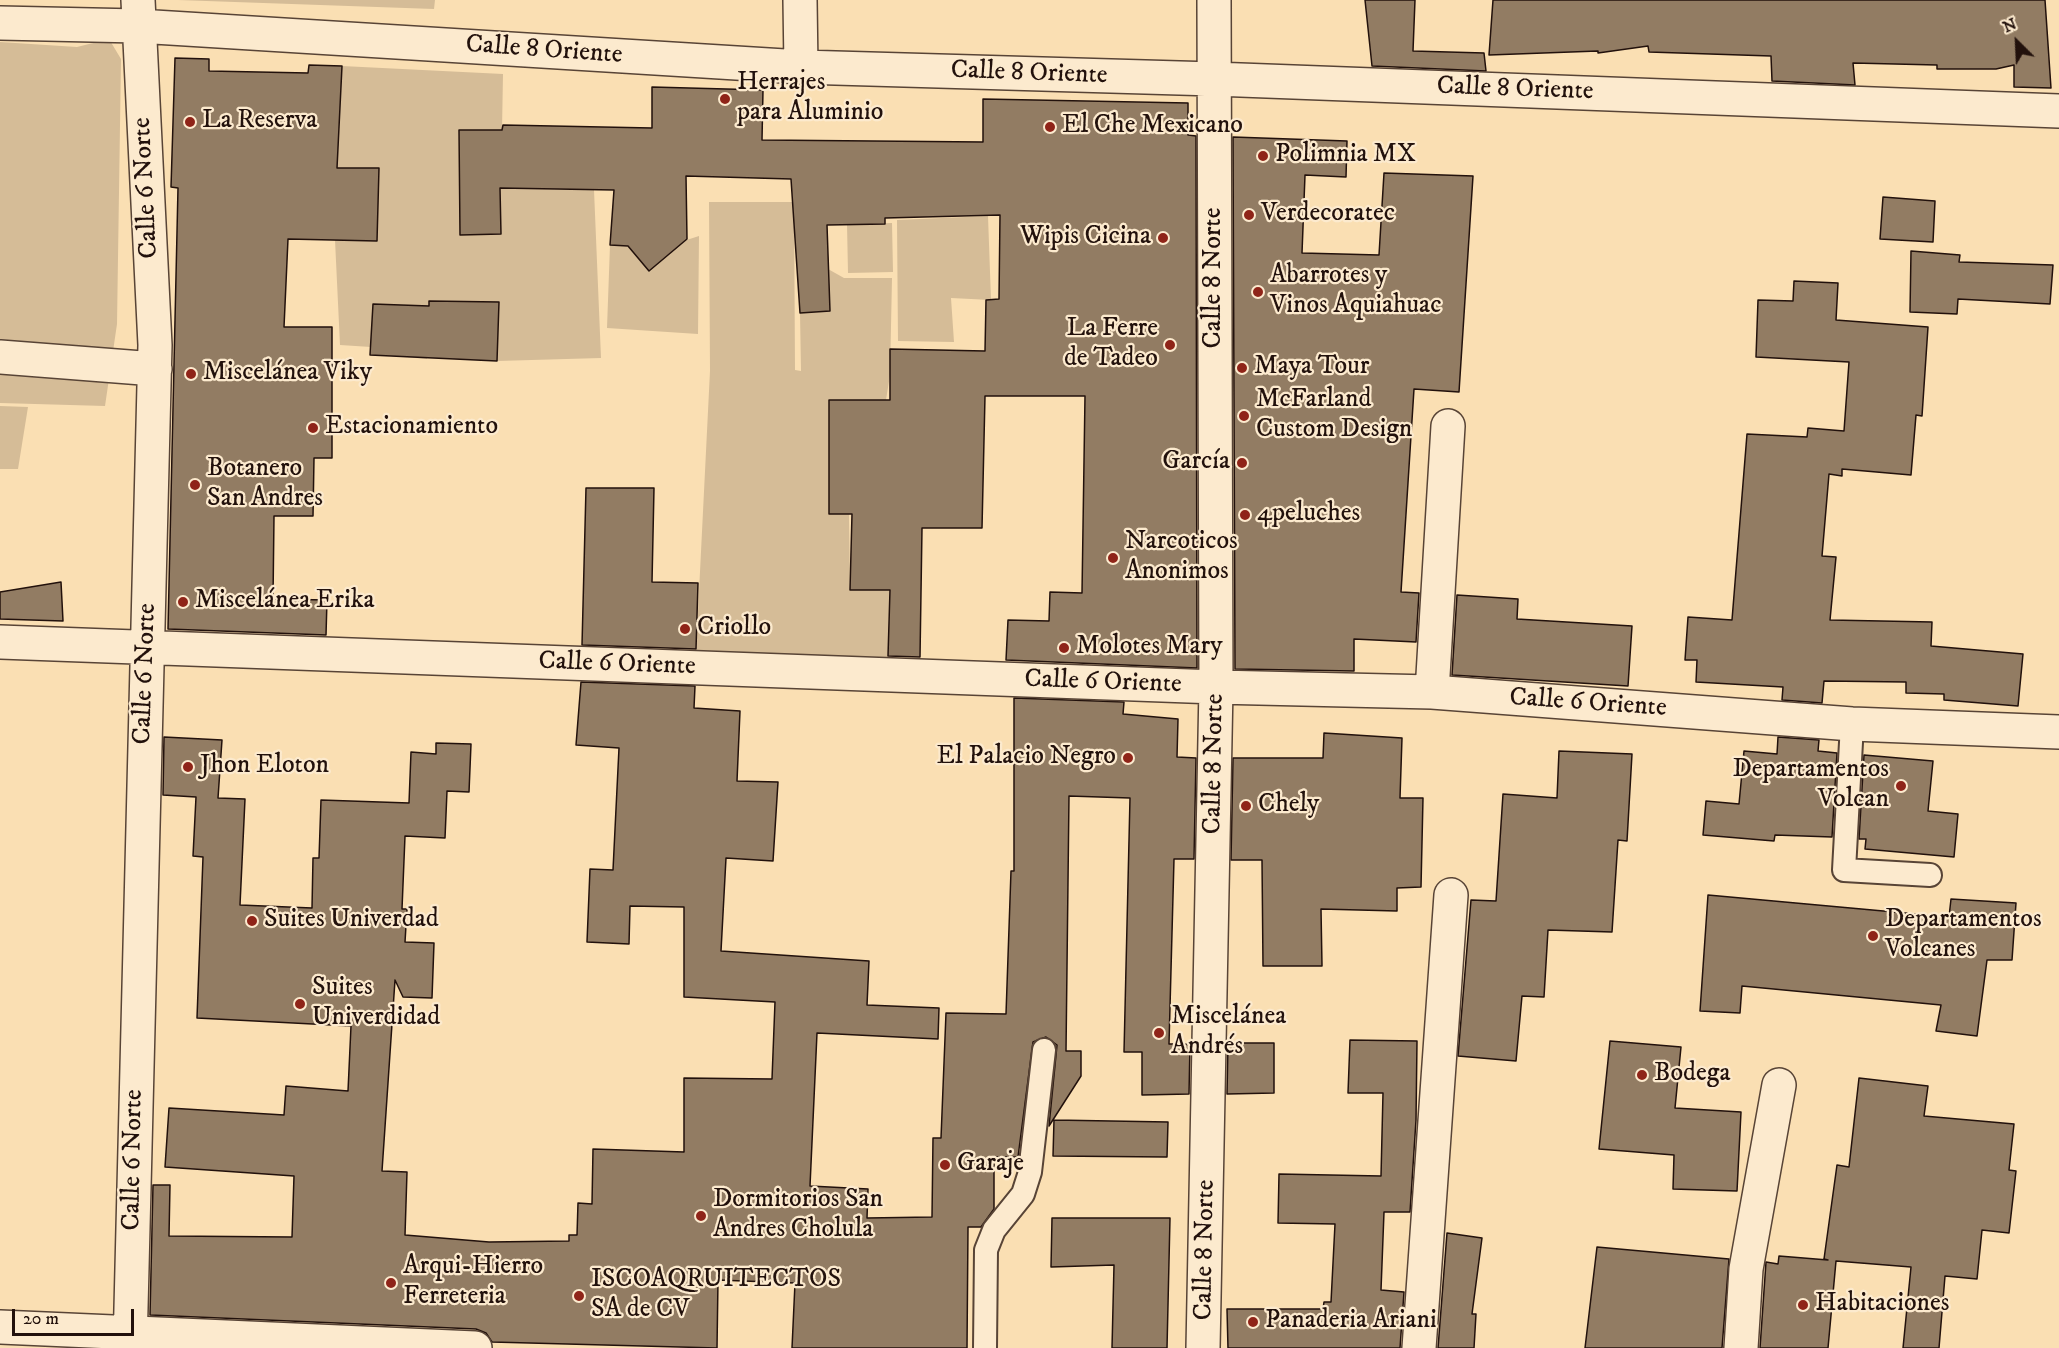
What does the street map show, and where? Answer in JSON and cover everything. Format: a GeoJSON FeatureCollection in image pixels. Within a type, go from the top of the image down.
{"type":"FeatureCollection","features":[{"type":"Feature","properties":{"kind":"street"},"geometry":{"type":"LineString","coordinates":[[800,0],[801,67]]}},
{"type":"Feature","properties":{"kind":"street","name":"Calle 8 Norte"},"geometry":{"type":"LineString","coordinates":[[1203,1348],[1216,687],[1214,0]]}},
{"type":"Feature","properties":{"kind":"street","name":"Calle 8 Oriente"},"geometry":{"type":"LineString","coordinates":[[0,23],[138,13],[801,67],[1214,79],[2059,111]]}},
{"type":"Feature","properties":{"kind":"street","name":"Calle 6 Norte"},"geometry":{"type":"LineString","coordinates":[[131,1340],[146,646],[155,369],[138,13]]}},
{"type":"Feature","properties":{"kind":"street"},"geometry":{"type":"LineString","coordinates":[[0,357],[155,369]]}},
{"type":"Feature","properties":{"kind":"street"},"geometry":{"type":"LineString","coordinates":[[1432,692],[1448,426]]}},
{"type":"Feature","properties":{"kind":"street","name":"Calle 6 Oriente"},"geometry":{"type":"LineString","coordinates":[[0,642],[1216,687],[1432,692],[1852,724],[2059,732]]}},
{"type":"Feature","properties":{"kind":"street"},"geometry":{"type":"LineString","coordinates":[[1419,1348],[1451,895]]}},
{"type":"Feature","properties":{"kind":"street"},"geometry":{"type":"LineString","coordinates":[[1741,1348],[1746,1269],[1779,1085]]}},
{"type":"Feature","properties":{"kind":"street"},"geometry":{"type":"LineString","coordinates":[[0,1327],[131,1340],[476,1348]]}},
{"type":"Feature","properties":{"kind":"lane"},"geometry":{"type":"LineString","coordinates":[[1852,724],[1844,870],[1930,875]]}},
{"type":"Feature","properties":{"kind":"lane"},"geometry":{"type":"LineString","coordinates":[[986,1348],[986,1250],[994,1230],[1023,1194],[1030,1172],[1044,1050]]}},
{"type":"Feature","properties":{"kind":"shaded area"},"geometry":{"type":"Polygon","coordinates":[[[178,0],[435,0],[434,9],[178,0]]]}},
{"type":"Feature","properties":{"kind":"shaded area"},"geometry":{"type":"Polygon","coordinates":[[[109,39],[121,59],[117,324],[105,406],[0,403],[0,42],[77,47],[109,39]]]}},
{"type":"Feature","properties":{"kind":"shaded area"},"geometry":{"type":"Polygon","coordinates":[[[342,66],[503,74],[502,130],[459,131],[460,235],[499,234],[500,188],[594,190],[601,358],[497,361],[497,302],[429,301],[427,359],[403,357],[405,305],[373,304],[371,347],[340,345],[335,240],[377,240],[379,168],[337,168],[342,66]]]}},
{"type":"Feature","properties":{"kind":"shaded area"},"geometry":{"type":"Polygon","coordinates":[[[709,202],[794,202],[795,370],[801,371],[800,313],[830,311],[828,269],[844,278],[892,278],[890,375],[886,400],[830,400],[849,514],[850,589],[890,590],[888,667],[696,652],[710,371],[709,202]]]}},
{"type":"Feature","properties":{"kind":"shaded area"},"geometry":{"type":"Polygon","coordinates":[[[988,216],[991,300],[951,298],[954,342],[898,341],[897,220],[988,216]]]}},
{"type":"Feature","properties":{"kind":"shaded area"},"geometry":{"type":"Polygon","coordinates":[[[892,223],[893,272],[848,273],[847,224],[892,223]]]}},
{"type":"Feature","properties":{"kind":"shaded area"},"geometry":{"type":"Polygon","coordinates":[[[699,236],[698,334],[607,328],[610,245],[628,246],[637,256],[699,236]]]}},
{"type":"Feature","properties":{"kind":"shaded area"},"geometry":{"type":"Polygon","coordinates":[[[0,406],[28,407],[18,469],[0,469],[0,406]]]}},
{"type":"Feature","properties":{"kind":"building"},"geometry":{"type":"Polygon","coordinates":[[[1365,0],[1415,0],[1413,51],[1484,53],[1486,71],[1372,66],[1365,0]]]}},
{"type":"Feature","properties":{"kind":"building"},"geometry":{"type":"Polygon","coordinates":[[[1493,0],[2045,0],[2051,88],[2014,87],[2014,65],[1996,69],[1937,69],[1937,65],[1853,63],[1855,85],[1772,81],[1771,56],[1649,52],[1648,46],[1598,53],[1598,51],[1489,55],[1493,0]]]}},
{"type":"Feature","properties":{"kind":"building"},"geometry":{"type":"Polygon","coordinates":[[[175,58],[209,59],[209,71],[308,73],[309,65],[342,66],[337,168],[379,168],[377,241],[288,239],[284,327],[332,327],[332,458],[314,458],[313,516],[274,516],[273,599],[327,600],[326,635],[168,629],[178,188],[171,187],[175,58]]]}},
{"type":"Feature","properties":{"kind":"building"},"geometry":{"type":"Polygon","coordinates":[[[652,87],[763,90],[762,140],[983,142],[983,99],[1188,103],[1188,135],[1196,136],[1197,668],[1006,660],[1008,620],[1049,621],[1050,592],[1082,593],[1085,396],[985,396],[982,528],[922,528],[920,657],[888,656],[890,590],[850,590],[852,514],[829,514],[829,400],[890,400],[890,349],[985,351],[986,300],[999,299],[1000,215],[885,218],[885,224],[827,225],[830,311],[800,313],[791,179],[686,176],[687,239],[649,271],[628,246],[610,245],[614,190],[500,188],[501,234],[460,235],[459,130],[502,130],[503,125],[652,128],[652,87]]]}},
{"type":"Feature","properties":{"kind":"building"},"geometry":{"type":"Polygon","coordinates":[[[1233,137],[1347,141],[1346,177],[1305,175],[1302,253],[1379,255],[1384,173],[1473,176],[1459,392],[1414,389],[1401,592],[1419,593],[1416,642],[1354,639],[1354,671],[1235,669],[1233,137]]]}},
{"type":"Feature","properties":{"kind":"building"},"geometry":{"type":"Polygon","coordinates":[[[1883,197],[1935,201],[1933,242],[1880,239],[1883,197]]]}},
{"type":"Feature","properties":{"kind":"building"},"geometry":{"type":"Polygon","coordinates":[[[1911,251],[1960,255],[1959,262],[2053,265],[2050,304],[1958,299],[1957,314],[1910,312],[1911,251]]]}},
{"type":"Feature","properties":{"kind":"building"},"geometry":{"type":"Polygon","coordinates":[[[1794,281],[1838,283],[1836,320],[1928,327],[1922,416],[1916,415],[1911,475],[1842,469],[1842,476],[1829,474],[1822,556],[1836,557],[1830,620],[1932,622],[1931,646],[2023,654],[2018,706],[1944,700],[1944,694],[1906,693],[1906,682],[1824,681],[1822,703],[1782,700],[1783,687],[1696,682],[1697,660],[1685,660],[1688,617],[1732,620],[1747,434],[1807,437],[1808,428],[1844,431],[1849,362],[1756,357],[1758,300],[1793,301],[1794,281]]]}},
{"type":"Feature","properties":{"kind":"building"},"geometry":{"type":"Polygon","coordinates":[[[429,301],[499,302],[497,361],[370,355],[373,304],[429,306],[429,301]]]}},
{"type":"Feature","properties":{"kind":"building"},"geometry":{"type":"Polygon","coordinates":[[[586,488],[654,488],[652,582],[698,583],[696,649],[582,645],[586,488]]]}},
{"type":"Feature","properties":{"kind":"building"},"geometry":{"type":"Polygon","coordinates":[[[61,582],[63,621],[0,619],[0,592],[61,582]]]}},
{"type":"Feature","properties":{"kind":"building"},"geometry":{"type":"Polygon","coordinates":[[[1457,595],[1518,599],[1517,619],[1632,626],[1628,686],[1452,675],[1457,595]]]}},
{"type":"Feature","properties":{"kind":"building"},"geometry":{"type":"Polygon","coordinates":[[[581,682],[695,686],[694,708],[740,711],[737,781],[778,782],[773,861],[726,858],[721,951],[869,961],[867,1005],[939,1008],[938,1039],[817,1033],[810,1186],[868,1189],[867,1218],[932,1217],[933,1138],[941,1138],[946,1013],[1006,1014],[1011,871],[1014,871],[1014,698],[1124,702],[1123,714],[1178,719],[1177,757],[1196,758],[1194,859],[1174,859],[1169,1044],[1190,1044],[1189,1094],[1142,1095],[1142,1052],[1124,1052],[1130,798],[1069,796],[1066,1051],[1081,1051],[1081,1076],[1049,1126],[1057,1045],[1046,1037],[1033,1042],[1018,1157],[994,1157],[994,1209],[981,1227],[968,1227],[967,1348],[792,1348],[795,1283],[718,1280],[717,1348],[492,1342],[486,1333],[476,1329],[150,1315],[153,1185],[170,1185],[169,1236],[292,1237],[294,1176],[165,1167],[169,1108],[284,1115],[286,1086],[348,1091],[351,1026],[197,1018],[203,857],[193,856],[196,797],[163,795],[164,737],[222,740],[218,798],[245,799],[240,905],[312,908],[313,858],[319,858],[321,800],[409,803],[411,752],[436,754],[436,743],[471,744],[469,792],[447,791],[445,838],[405,836],[402,909],[407,909],[405,942],[434,943],[432,998],[403,997],[395,980],[382,1171],[407,1172],[405,1235],[489,1242],[569,1241],[569,1235],[577,1235],[578,1203],[592,1204],[593,1149],[684,1152],[684,1078],[772,1079],[775,1002],[684,997],[684,907],[630,906],[629,944],[587,942],[590,869],[613,870],[619,748],[576,745],[581,682]]]}},
{"type":"Feature","properties":{"kind":"building"},"geometry":{"type":"Polygon","coordinates":[[[1324,733],[1402,738],[1400,798],[1423,798],[1421,887],[1397,888],[1397,911],[1321,909],[1322,966],[1263,966],[1262,860],[1231,860],[1233,758],[1323,758],[1324,733]]]}},
{"type":"Feature","properties":{"kind":"building"},"geometry":{"type":"Polygon","coordinates":[[[1778,737],[1819,740],[1818,751],[1837,753],[1832,837],[1775,835],[1774,841],[1703,835],[1706,801],[1739,804],[1744,751],[1777,754],[1778,737]]]}},
{"type":"Feature","properties":{"kind":"building"},"geometry":{"type":"Polygon","coordinates":[[[1559,751],[1632,754],[1627,841],[1618,840],[1612,932],[1548,930],[1544,997],[1522,996],[1516,1061],[1458,1056],[1471,900],[1496,901],[1503,794],[1557,798],[1559,751]]]}},
{"type":"Feature","properties":{"kind":"building","name":"Departamentos Volcan"},"geometry":{"type":"Polygon","coordinates":[[[1864,755],[1933,761],[1928,811],[1958,814],[1954,857],[1865,849],[1866,839],[1859,839],[1864,755]]]}},
{"type":"Feature","properties":{"kind":"building"},"geometry":{"type":"Polygon","coordinates":[[[1708,895],[1949,917],[1951,899],[2016,903],[2012,960],[1987,960],[1977,1036],[1936,1031],[1941,1005],[1742,986],[1740,1013],[1700,1011],[1708,895]]]}},
{"type":"Feature","properties":{"kind":"building"},"geometry":{"type":"Polygon","coordinates":[[[1350,1040],[1417,1041],[1416,1120],[1410,1212],[1384,1212],[1381,1290],[1404,1292],[1400,1348],[1228,1348],[1227,1309],[1323,1309],[1324,1302],[1331,1302],[1335,1224],[1278,1223],[1279,1174],[1381,1176],[1383,1093],[1348,1093],[1350,1040]]]}},
{"type":"Feature","properties":{"kind":"building"},"geometry":{"type":"Polygon","coordinates":[[[1610,1041],[1681,1047],[1675,1108],[1741,1112],[1737,1191],[1673,1189],[1674,1155],[1599,1149],[1610,1041]]]}},
{"type":"Feature","properties":{"kind":"building"},"geometry":{"type":"Polygon","coordinates":[[[1228,1043],[1274,1043],[1274,1093],[1227,1094],[1228,1043]]]}},
{"type":"Feature","properties":{"kind":"building"},"geometry":{"type":"Polygon","coordinates":[[[1859,1078],[1928,1086],[1924,1116],[2014,1124],[2009,1170],[2016,1171],[2009,1233],[1982,1230],[1977,1279],[1945,1276],[1939,1348],[1903,1348],[1911,1267],[1836,1261],[1828,1348],[1760,1348],[1766,1262],[1778,1264],[1779,1256],[1828,1260],[1824,1259],[1837,1165],[1849,1167],[1859,1078]]]}},
{"type":"Feature","properties":{"kind":"building"},"geometry":{"type":"Polygon","coordinates":[[[1054,1120],[1168,1122],[1167,1157],[1053,1156],[1054,1120]]]}},
{"type":"Feature","properties":{"kind":"building"},"geometry":{"type":"Polygon","coordinates":[[[1052,1218],[1170,1218],[1167,1348],[1112,1348],[1114,1265],[1051,1267],[1052,1218]]]}},
{"type":"Feature","properties":{"kind":"building"},"geometry":{"type":"Polygon","coordinates":[[[1447,1233],[1482,1238],[1472,1314],[1476,1314],[1474,1348],[1438,1348],[1447,1233]]]}},
{"type":"Feature","properties":{"kind":"building"},"geometry":{"type":"Polygon","coordinates":[[[1597,1247],[1729,1259],[1722,1348],[1585,1348],[1597,1247]]]}},
{"type":"Feature","properties":{"kind":"place","name":"Herrajes para Aluminio"},"geometry":{"type":"Point","coordinates":[725,99]}},
{"type":"Feature","properties":{"kind":"place","name":"La Reserva"},"geometry":{"type":"Point","coordinates":[190,122]}},
{"type":"Feature","properties":{"kind":"place","name":"El Che Mexicano"},"geometry":{"type":"Point","coordinates":[1050,127]}},
{"type":"Feature","properties":{"kind":"place","name":"Polimnia MX"},"geometry":{"type":"Point","coordinates":[1263,156]}},
{"type":"Feature","properties":{"kind":"place","name":"Verdecoratec"},"geometry":{"type":"Point","coordinates":[1249,215]}},
{"type":"Feature","properties":{"kind":"place","name":"Wipis Cicina"},"geometry":{"type":"Point","coordinates":[1163,238]}},
{"type":"Feature","properties":{"kind":"place","name":"Abarrotes y Vinos Aquiahuac"},"geometry":{"type":"Point","coordinates":[1258,292]}},
{"type":"Feature","properties":{"kind":"place","name":"La Ferre de Tadeo"},"geometry":{"type":"Point","coordinates":[1170,345]}},
{"type":"Feature","properties":{"kind":"place","name":"Maya Tour"},"geometry":{"type":"Point","coordinates":[1242,368]}},
{"type":"Feature","properties":{"kind":"place","name":"Miscelánea Viky"},"geometry":{"type":"Point","coordinates":[191,374]}},
{"type":"Feature","properties":{"kind":"place","name":"McFarland Custom Design"},"geometry":{"type":"Point","coordinates":[1244,416]}},
{"type":"Feature","properties":{"kind":"place","name":"Estacionamiento"},"geometry":{"type":"Point","coordinates":[313,428]}},
{"type":"Feature","properties":{"kind":"place","name":"García"},"geometry":{"type":"Point","coordinates":[1242,463]}},
{"type":"Feature","properties":{"kind":"place","name":"Botanero San Andres"},"geometry":{"type":"Point","coordinates":[195,485]}},
{"type":"Feature","properties":{"kind":"place","name":"4peluches"},"geometry":{"type":"Point","coordinates":[1245,515]}},
{"type":"Feature","properties":{"kind":"place","name":"Narcoticos Anonimos"},"geometry":{"type":"Point","coordinates":[1113,558]}},
{"type":"Feature","properties":{"kind":"place","name":"Miscelánea Erika"},"geometry":{"type":"Point","coordinates":[183,602]}},
{"type":"Feature","properties":{"kind":"place","name":"Criollo"},"geometry":{"type":"Point","coordinates":[685,629]}},
{"type":"Feature","properties":{"kind":"place","name":"Molotes Mary"},"geometry":{"type":"Point","coordinates":[1064,648]}},
{"type":"Feature","properties":{"kind":"place","name":"El Palacio Negro"},"geometry":{"type":"Point","coordinates":[1128,758]}},
{"type":"Feature","properties":{"kind":"place","name":"Jhon Eloton"},"geometry":{"type":"Point","coordinates":[188,767]}},
{"type":"Feature","properties":{"kind":"place","name":"Departamentos Volcan"},"geometry":{"type":"Point","coordinates":[1901,786]}},
{"type":"Feature","properties":{"kind":"place","name":"Chely"},"geometry":{"type":"Point","coordinates":[1246,806]}},
{"type":"Feature","properties":{"kind":"place","name":"Suites Univerdad"},"geometry":{"type":"Point","coordinates":[252,921]}},
{"type":"Feature","properties":{"kind":"place","name":"Departamentos Volcanes"},"geometry":{"type":"Point","coordinates":[1873,936]}},
{"type":"Feature","properties":{"kind":"place","name":"Suites Univerdidad"},"geometry":{"type":"Point","coordinates":[300,1004]}},
{"type":"Feature","properties":{"kind":"place","name":"Miscelánea Andrés"},"geometry":{"type":"Point","coordinates":[1159,1033]}},
{"type":"Feature","properties":{"kind":"place","name":"Bodega"},"geometry":{"type":"Point","coordinates":[1642,1075]}},
{"type":"Feature","properties":{"kind":"place","name":"Garaje"},"geometry":{"type":"Point","coordinates":[945,1165]}},
{"type":"Feature","properties":{"kind":"place","name":"Dormitorios San Andres Cholula"},"geometry":{"type":"Point","coordinates":[701,1216]}},
{"type":"Feature","properties":{"kind":"place","name":"Arqui-Hierro Ferreteria"},"geometry":{"type":"Point","coordinates":[391,1283]}},
{"type":"Feature","properties":{"kind":"place","name":"ISCOAQRUITECTOS SA de CV"},"geometry":{"type":"Point","coordinates":[579,1296]}},
{"type":"Feature","properties":{"kind":"place","name":"Habitaciones"},"geometry":{"type":"Point","coordinates":[1803,1305]}},
{"type":"Feature","properties":{"kind":"place","name":"Panaderia Ariani"},"geometry":{"type":"Point","coordinates":[1253,1322]}}]}
